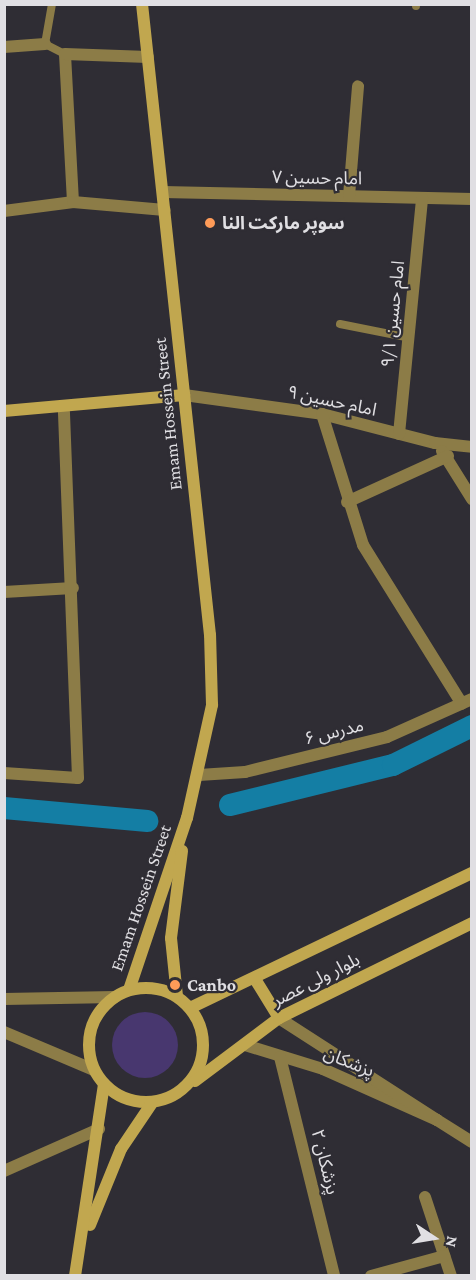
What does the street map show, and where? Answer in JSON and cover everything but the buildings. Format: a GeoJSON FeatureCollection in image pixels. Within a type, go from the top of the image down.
{"type":"FeatureCollection","features":[{"type":"Feature","properties":{"kind":"street","name":"Emam Hossein Street"},"geometry":{"type":"LineString","coordinates":[[129,990],[187,818],[199,775],[212,705],[210,635],[142,4]]}},
{"type":"Feature","properties":{"kind":"street"},"geometry":{"type":"LineString","coordinates":[[4,47],[45,44]]}},
{"type":"Feature","properties":{"kind":"street"},"geometry":{"type":"LineString","coordinates":[[73,202],[65,54],[148,57]]}},
{"type":"Feature","properties":{"kind":"street"},"geometry":{"type":"LineString","coordinates":[[349,196],[358,86]]}},
{"type":"Feature","properties":{"kind":"street","name":"امام حسین ۷"},"geometry":{"type":"LineString","coordinates":[[163,192],[471,199]]}},
{"type":"Feature","properties":{"kind":"street","name":"امام حسین ۹/۱"},"geometry":{"type":"LineString","coordinates":[[399,434],[422,198]]}},
{"type":"Feature","properties":{"kind":"street"},"geometry":{"type":"LineString","coordinates":[[4,211],[73,202],[165,210]]}},
{"type":"Feature","properties":{"kind":"street"},"geometry":{"type":"LineString","coordinates":[[4,411],[64,408],[184,395]]}},
{"type":"Feature","properties":{"kind":"street","name":"امام حسین ۹"},"geometry":{"type":"LineString","coordinates":[[184,395],[322,414],[435,443],[471,447]]}},
{"type":"Feature","properties":{"kind":"street"},"geometry":{"type":"LineString","coordinates":[[4,773],[78,778],[73,588],[64,408]]}},
{"type":"Feature","properties":{"kind":"street"},"geometry":{"type":"LineString","coordinates":[[322,414],[347,502],[363,545],[467,702]]}},
{"type":"Feature","properties":{"kind":"street"},"geometry":{"type":"LineString","coordinates":[[435,443],[448,456],[471,499]]}},
{"type":"Feature","properties":{"kind":"street"},"geometry":{"type":"LineString","coordinates":[[347,502],[448,456]]}},
{"type":"Feature","properties":{"kind":"street"},"geometry":{"type":"LineString","coordinates":[[4,592],[73,588]]}},
{"type":"Feature","properties":{"kind":"street","name":"مدرس ۶"},"geometry":{"type":"LineString","coordinates":[[199,775],[245,772],[387,737],[467,702]]}},
{"type":"Feature","properties":{"kind":"street","name":"Emam Hossein Street"},"geometry":{"type":"LineString","coordinates":[[177,996],[171,938],[187,818]]}},
{"type":"Feature","properties":{"kind":"street","name":"بلوار ولی عصر"},"geometry":{"type":"LineString","coordinates":[[190,1008],[255,980],[471,873]]}},
{"type":"Feature","properties":{"kind":"street","name":"بلوار ولی عصر"},"geometry":{"type":"LineString","coordinates":[[187,1087],[279,1018],[471,923]]}},
{"type":"Feature","properties":{"kind":"street"},"geometry":{"type":"LineString","coordinates":[[255,980],[279,1018]]}},
{"type":"Feature","properties":{"kind":"street"},"geometry":{"type":"LineString","coordinates":[[4,999],[115,997],[129,990],[154,988],[177,996],[190,1008],[201,1027],[204,1049],[187,1087],[152,1103],[132,1102],[104,1085],[94,1070],[90,1033],[115,997]]}},
{"type":"Feature","properties":{"kind":"street","name":"پزشکان"},"geometry":{"type":"LineString","coordinates":[[279,1018],[471,1142]]}},
{"type":"Feature","properties":{"kind":"street"},"geometry":{"type":"LineString","coordinates":[[4,1032],[94,1070]]}},
{"type":"Feature","properties":{"kind":"street","name":"پزشکان"},"geometry":{"type":"LineString","coordinates":[[244,1045],[323,1069],[437,1120]]}},
{"type":"Feature","properties":{"kind":"street","name":"پزشکان ۲"},"geometry":{"type":"LineString","coordinates":[[280,1057],[334,1275]]}},
{"type":"Feature","properties":{"kind":"street"},"geometry":{"type":"LineString","coordinates":[[75,1275],[83,1243],[104,1085]]}},
{"type":"Feature","properties":{"kind":"street"},"geometry":{"type":"LineString","coordinates":[[83,1243],[121,1149],[152,1103]]}},
{"type":"Feature","properties":{"kind":"street"},"geometry":{"type":"LineString","coordinates":[[4,1171],[99,1129]]}},
{"type":"Feature","properties":{"kind":"street"},"geometry":{"type":"LineString","coordinates":[[425,1197],[451,1275]]}},
{"type":"Feature","properties":{"kind":"street"},"geometry":{"type":"LineString","coordinates":[[371,1275],[444,1256]]}},
{"type":"Feature","properties":{"kind":"lane"},"geometry":{"type":"LineString","coordinates":[[52,4],[45,44],[65,54]]}},
{"type":"Feature","properties":{"kind":"lane"},"geometry":{"type":"LineString","coordinates":[[340,324],[410,338]]}},
{"type":"Feature","properties":{"kind":"shaded area"},"geometry":{"type":"Polygon","coordinates":[[[138,1012],[152,1012],[164,1017],[173,1026],[178,1045],[176,1058],[169,1069],[152,1078],[138,1078],[126,1073],[117,1064],[112,1052],[112,1038],[117,1026],[126,1017],[138,1012]]]}},
{"type":"Feature","properties":{"kind":"waterway"},"geometry":{"type":"LineString","coordinates":[[230,805],[393,765],[472,726]]}},
{"type":"Feature","properties":{"kind":"waterway"},"geometry":{"type":"LineString","coordinates":[[4,808],[147,821]]}},
{"type":"Feature","properties":{"kind":"place","name":"سوپر مارکت النا"},"geometry":{"type":"Point","coordinates":[210,223]}},
{"type":"Feature","properties":{"kind":"place","name":"Canbo"},"geometry":{"type":"Point","coordinates":[175,985]}}]}
